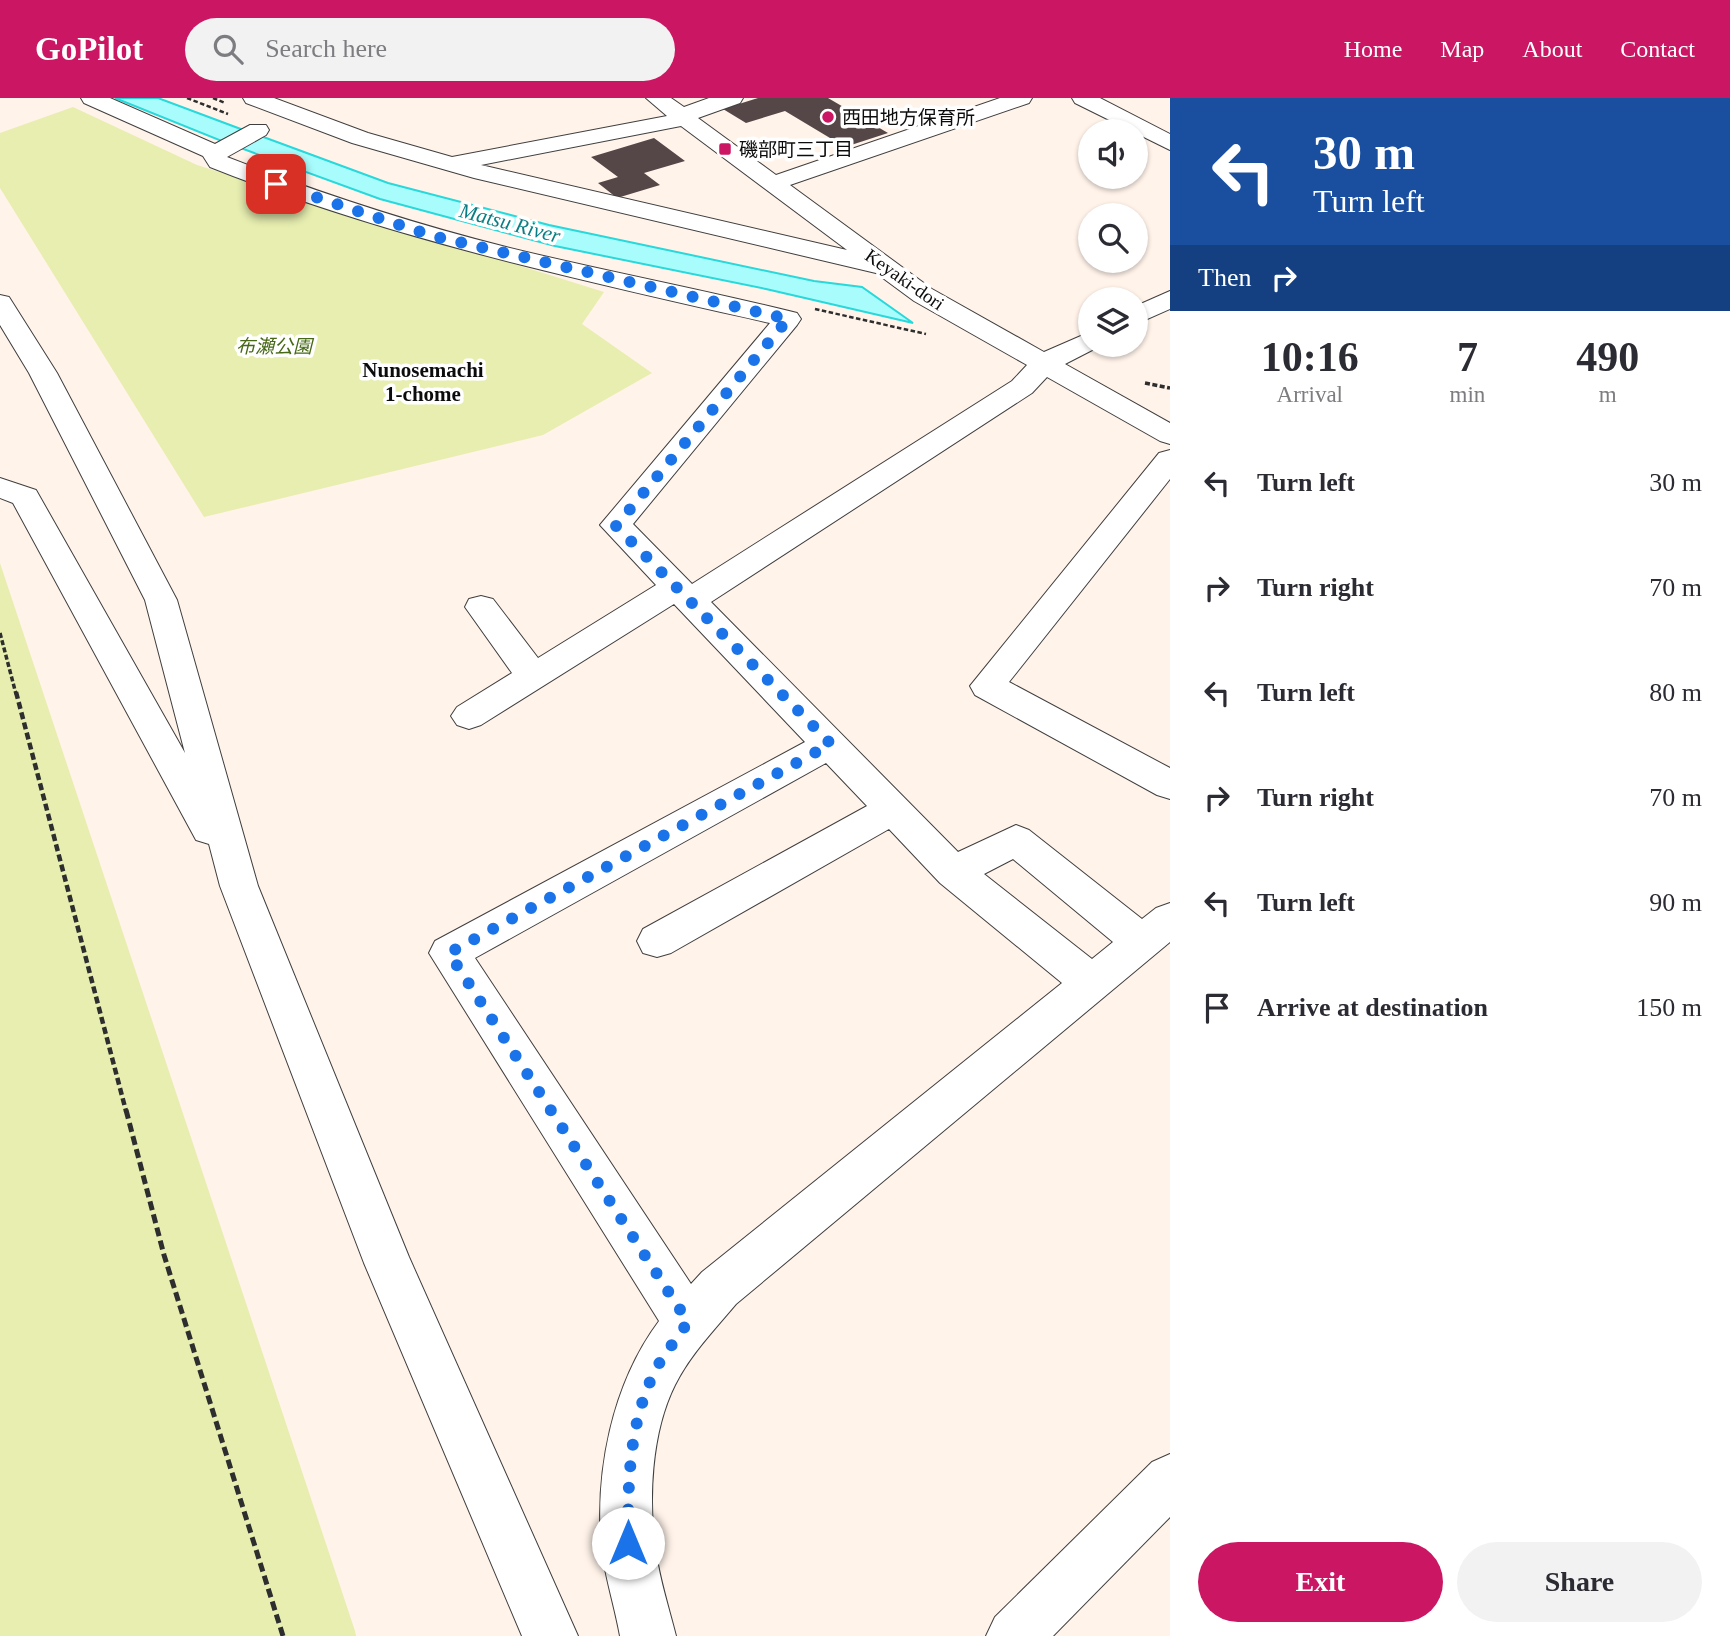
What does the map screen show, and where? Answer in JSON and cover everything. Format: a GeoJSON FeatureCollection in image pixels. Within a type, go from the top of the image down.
{"type":"FeatureCollection","features":[{"type":"Feature","properties":{"kind":"street"},"geometry":{"type":"LineString","coordinates":[[92,98],[216,153]]}},
{"type":"Feature","properties":{"kind":"street"},"geometry":{"type":"LineString","coordinates":[[254,98],[360,138],[617,206],[892,272]]}},
{"type":"Feature","properties":{"kind":"street","name":"Keyaki-dori"},"geometry":{"type":"LineString","coordinates":[[657,98],[923,295],[1170,435]]}},
{"type":"Feature","properties":{"kind":"street"},"geometry":{"type":"LineString","coordinates":[[452,163],[668,124],[700,108],[732,98]]}},
{"type":"Feature","properties":{"kind":"street"},"geometry":{"type":"LineString","coordinates":[[774,183],[1021,98]]}},
{"type":"Feature","properties":{"kind":"street"},"geometry":{"type":"LineString","coordinates":[[1083,98],[1170,144]]}},
{"type":"Feature","properties":{"kind":"street"},"geometry":{"type":"LineString","coordinates":[[289,111],[324,101]]}},
{"type":"Feature","properties":{"kind":"street"},"geometry":{"type":"LineString","coordinates":[[216,153],[258,130]]}},
{"type":"Feature","properties":{"kind":"street"},"geometry":{"type":"LineString","coordinates":[[216,153],[218,162],[255,177],[433,236],[788,319],[616,526],[954,872],[1092,983]]}},
{"type":"Feature","properties":{"kind":"street"},"geometry":{"type":"LineString","coordinates":[[1150,314],[1170,299]]}},
{"type":"Feature","properties":{"kind":"street"},"geometry":{"type":"LineString","coordinates":[[0,303],[43,373],[161,600],[239,886],[388,1263],[550,1636]]}},
{"type":"Feature","properties":{"kind":"street"},"geometry":{"type":"LineString","coordinates":[[469,716],[533,676],[684,593],[1022,387],[1043,364],[1078,346]]}},
{"type":"Feature","properties":{"kind":"street"},"geometry":{"type":"LineString","coordinates":[[1170,459],[987,686],[1170,785]]}},
{"type":"Feature","properties":{"kind":"street"},"geometry":{"type":"LineString","coordinates":[[0,487],[25,497],[239,886]]}},
{"type":"Feature","properties":{"kind":"street"},"geometry":{"type":"LineString","coordinates":[[481,607],[533,676]]}},
{"type":"Feature","properties":{"kind":"street"},"geometry":{"type":"LineString","coordinates":[[688,1322],[449,953],[831,744]]}},
{"type":"Feature","properties":{"kind":"street"},"geometry":{"type":"LineString","coordinates":[[657,941],[893,809]]}},
{"type":"Feature","properties":{"kind":"street"},"geometry":{"type":"LineString","coordinates":[[648,1636],[628,1543],[628,1475],[638,1417],[657,1368],[688,1322],[719,1288],[1156,930],[1016,840],[954,872]]}},
{"type":"Feature","properties":{"kind":"street"},"geometry":{"type":"LineString","coordinates":[[1014,1636],[1170,1480]]}},
{"type":"Feature","properties":{"kind":"path"},"geometry":{"type":"LineString","coordinates":[[1138,382],[1170,388]]}},
{"type":"Feature","properties":{"kind":"path"},"geometry":{"type":"LineString","coordinates":[[0,632],[164,1255],[283,1636]]}},
{"type":"Feature","properties":{"kind":"green space","name":"布瀬公園"},"geometry":{"type":"Polygon","coordinates":[[[73,107],[197,165],[604,292],[582,324],[652,373],[543,435],[204,517],[0,188],[0,133],[73,107]]]}},
{"type":"Feature","properties":{"kind":"green space"},"geometry":{"type":"Polygon","coordinates":[[[0,563],[355,1631],[356,1636],[0,1636],[0,563]]]}},
{"type":"Feature","properties":{"kind":"water"},"geometry":{"type":"Polygon","coordinates":[[[115,98],[158,98],[246,131],[224,142],[115,98]]]}},
{"type":"Feature","properties":{"kind":"water","name":"Matsu River"},"geometry":{"type":"Polygon","coordinates":[[[258,135],[388,183],[549,225],[814,281],[862,287],[913,323],[766,289],[555,246],[380,199],[235,146],[258,135]]]}},
{"type":"Feature","properties":{"kind":"building","name":"西田地方保育所"},"geometry":{"type":"Polygon","coordinates":[[[758,98],[828,98],[888,133],[845,147],[785,111],[746,123],[723,109],[758,98]]]}},
{"type":"Feature","properties":{"kind":"building"},"geometry":{"type":"Polygon","coordinates":[[[654,138],[685,161],[644,173],[660,185],[617,198],[598,183],[618,177],[591,157],[654,138]]]}},
{"type":"Feature","properties":{"kind":"place","name":"西田地方保育所"},"geometry":{"type":"Point","coordinates":[828,117]}},
{"type":"Feature","properties":{"kind":"place","name":"磯部町三丁目"},"geometry":{"type":"Point","coordinates":[725,149]}},
{"type":"Feature","properties":{"kind":"district","name":"Nunosemachi 1-chome"},"geometry":{"type":"Point","coordinates":[423,382]}},
{"type":"Feature","properties":{"kind":"route"},"geometry":{"type":"LineString","coordinates":[[276,184],[433,236],[788,319],[616,526],[831,744],[449,953],[688,1322],[657,1368],[638,1417],[628,1475],[628,1543]]}}]}
